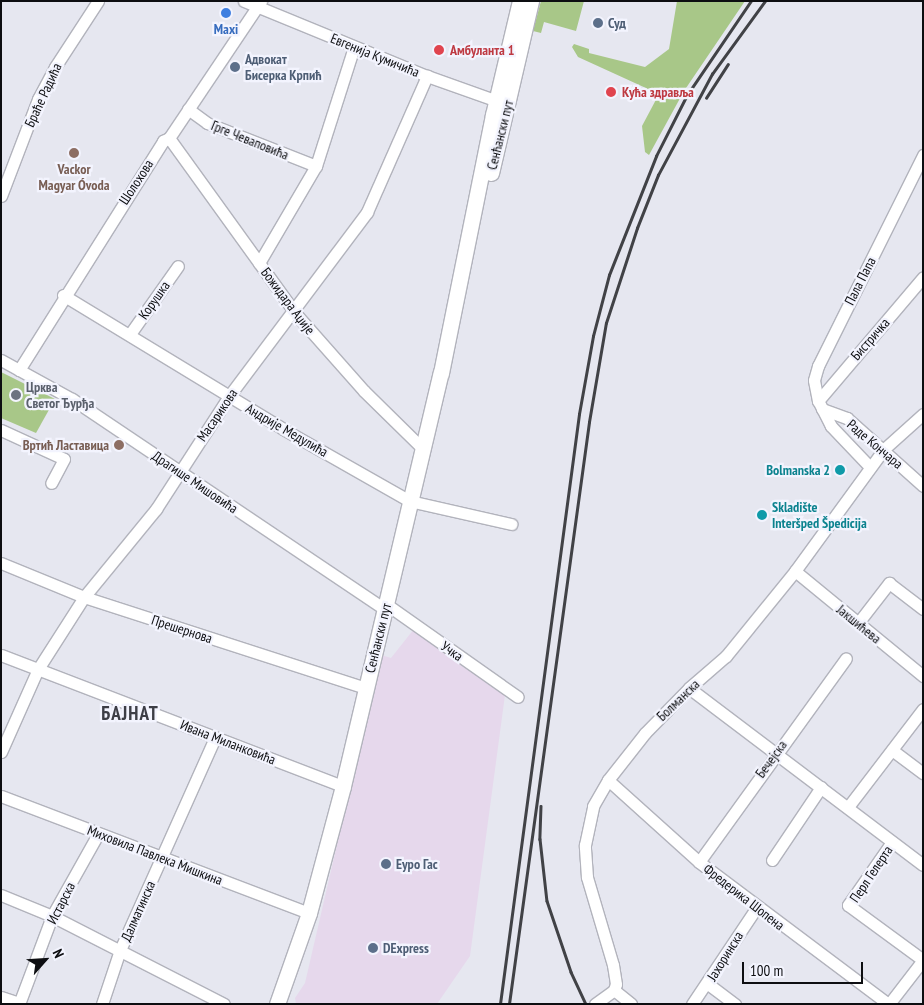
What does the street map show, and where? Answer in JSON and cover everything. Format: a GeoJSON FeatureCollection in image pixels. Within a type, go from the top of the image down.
{"type":"FeatureCollection","features":[{"type":"Feature","properties":{"kind":"main road","name":"Сенћански пут"},"geometry":{"type":"LineString","coordinates":[[502,102],[520,1]]}},
{"type":"Feature","properties":{"kind":"main road","name":"Сенћански пут"},"geometry":{"type":"LineString","coordinates":[[281,1002],[309,913],[342,786],[423,449],[502,102],[531,1]]}},
{"type":"Feature","properties":{"kind":"street","name":"Браће Радића"},"geometry":{"type":"LineString","coordinates":[[1,196],[38,99],[59,59],[98,1]]}},
{"type":"Feature","properties":{"kind":"street","name":"Евгенија Кумичића"},"geometry":{"type":"LineString","coordinates":[[244,1],[259,4],[354,47],[427,76],[502,102]]}},
{"type":"Feature","properties":{"kind":"street","name":"Шолохова"},"geometry":{"type":"LineString","coordinates":[[19,370],[63,295],[163,141],[169,138],[259,4]]}},
{"type":"Feature","properties":{"kind":"street"},"geometry":{"type":"LineString","coordinates":[[259,263],[316,166],[354,47]]}},
{"type":"Feature","properties":{"kind":"street","name":"Масарикова"},"geometry":{"type":"LineString","coordinates":[[1,752],[38,669],[84,597],[150,517],[229,396],[295,313],[368,212],[427,76]]}},
{"type":"Feature","properties":{"kind":"street","name":"Грге Чеваповића"},"geometry":{"type":"LineString","coordinates":[[188,109],[207,123],[316,166]]}},
{"type":"Feature","properties":{"kind":"street","name":"Божидара Аџије"},"geometry":{"type":"LineString","coordinates":[[169,138],[295,313],[364,391],[423,449]]}},
{"type":"Feature","properties":{"kind":"street","name":"Пала Папа"},"geometry":{"type":"LineString","coordinates":[[820,405],[814,380],[818,366],[923,155]]}},
{"type":"Feature","properties":{"kind":"street","name":"Корушка"},"geometry":{"type":"LineString","coordinates":[[130,334],[178,266]]}},
{"type":"Feature","properties":{"kind":"street","name":"Бистричка"},"geometry":{"type":"LineString","coordinates":[[820,405],[923,277]]}},
{"type":"Feature","properties":{"kind":"street","name":"Андрије Медулића"},"geometry":{"type":"LineString","coordinates":[[63,295],[130,334],[229,396],[410,501],[511,524]]}},
{"type":"Feature","properties":{"kind":"street","name":"Драгише Мишовића"},"geometry":{"type":"LineString","coordinates":[[1,360],[72,400],[385,606]]}},
{"type":"Feature","properties":{"kind":"street"},"geometry":{"type":"LineString","coordinates":[[820,405],[831,426],[870,467]]}},
{"type":"Feature","properties":{"kind":"street","name":"Раде Кончара"},"geometry":{"type":"LineString","coordinates":[[820,405],[847,418],[884,449],[923,486]]}},
{"type":"Feature","properties":{"kind":"street","name":"Болманска"},"geometry":{"type":"LineString","coordinates":[[614,990],[616,976],[588,877],[585,845],[593,806],[608,780],[645,733],[688,688],[726,656],[795,571],[884,449],[923,414]]}},
{"type":"Feature","properties":{"kind":"street"},"geometry":{"type":"LineString","coordinates":[[1,430],[64,459],[52,483]]}},
{"type":"Feature","properties":{"kind":"street","name":"Прешернова"},"geometry":{"type":"LineString","coordinates":[[1,563],[84,597],[366,688]]}},
{"type":"Feature","properties":{"kind":"street","name":"Јакшићева"},"geometry":{"type":"LineString","coordinates":[[795,571],[923,676]]}},
{"type":"Feature","properties":{"kind":"street"},"geometry":{"type":"LineString","coordinates":[[858,623],[889,583],[923,609]]}},
{"type":"Feature","properties":{"kind":"street","name":"Учка"},"geometry":{"type":"LineString","coordinates":[[385,606],[518,697]]}},
{"type":"Feature","properties":{"kind":"street","name":"Ивана Миланковића"},"geometry":{"type":"LineString","coordinates":[[1,655],[342,786]]}},
{"type":"Feature","properties":{"kind":"street","name":"Бечејска"},"geometry":{"type":"LineString","coordinates":[[699,862],[775,753],[846,658]]}},
{"type":"Feature","properties":{"kind":"street"},"geometry":{"type":"LineString","coordinates":[[688,688],[923,865]]}},
{"type":"Feature","properties":{"kind":"street"},"geometry":{"type":"LineString","coordinates":[[848,807],[923,709]]}},
{"type":"Feature","properties":{"kind":"street","name":"Далматинска"},"geometry":{"type":"LineString","coordinates":[[102,1004],[120,950],[216,738]]}},
{"type":"Feature","properties":{"kind":"street"},"geometry":{"type":"LineString","coordinates":[[892,750],[923,773]]}},
{"type":"Feature","properties":{"kind":"street","name":"Фредерика Шопена"},"geometry":{"type":"LineString","coordinates":[[608,780],[699,862],[757,908],[888,1004]]}},
{"type":"Feature","properties":{"kind":"street"},"geometry":{"type":"LineString","coordinates":[[772,860],[821,787]]}},
{"type":"Feature","properties":{"kind":"street","name":"Миховила Павлека Мишкина"},"geometry":{"type":"LineString","coordinates":[[1,796],[162,859],[309,913]]}},
{"type":"Feature","properties":{"kind":"street","name":"Истарска"},"geometry":{"type":"LineString","coordinates":[[19,1003],[52,916],[98,834]]}},
{"type":"Feature","properties":{"kind":"street","name":"Перл Гелерта"},"geometry":{"type":"LineString","coordinates":[[892,842],[848,905],[923,960]]}},
{"type":"Feature","properties":{"kind":"street"},"geometry":{"type":"LineString","coordinates":[[1,895],[52,916],[224,1004]]}},
{"type":"Feature","properties":{"kind":"street","name":"Јахоринска"},"geometry":{"type":"LineString","coordinates":[[692,1004],[708,984],[757,908]]}},
{"type":"Feature","properties":{"kind":"street"},"geometry":{"type":"LineString","coordinates":[[888,1004],[923,960]]}},
{"type":"Feature","properties":{"kind":"street"},"geometry":{"type":"LineString","coordinates":[[708,984],[735,1004]]}},
{"type":"Feature","properties":{"kind":"street"},"geometry":{"type":"LineString","coordinates":[[595,1004],[614,990],[631,1004]]}},
{"type":"Feature","properties":{"kind":"street"},"geometry":{"type":"LineString","coordinates":[[1,996],[19,1003]]}},
{"type":"Feature","properties":{"kind":"shaded area"},"geometry":{"type":"Polygon","coordinates":[[[414,629],[505,695],[470,956],[437,1004],[296,1004],[295,998],[305,983],[381,655],[391,658],[414,629]]]}},
{"type":"Feature","properties":{"kind":"green space"},"geometry":{"type":"Polygon","coordinates":[[[541,1],[584,1],[576,31],[544,22],[541,33],[533,31],[541,1]]]}},
{"type":"Feature","properties":{"kind":"green space"},"geometry":{"type":"Polygon","coordinates":[[[677,1],[745,1],[684,91],[649,155],[645,152],[642,126],[659,94],[578,57],[572,47],[574,44],[589,49],[589,53],[645,67],[669,49],[677,1]]]}},
{"type":"Feature","properties":{"kind":"green space"},"geometry":{"type":"Polygon","coordinates":[[[1,372],[55,399],[36,433],[1,418],[1,372]]]}},
{"type":"Feature","properties":{"kind":"railway"},"geometry":{"type":"LineString","coordinates":[[500,1004],[579,414],[593,336],[609,275],[656,156],[687,95],[751,1]]}},
{"type":"Feature","properties":{"kind":"railway"},"geometry":{"type":"LineString","coordinates":[[509,1004],[589,422],[606,323],[637,228],[658,175],[712,74],[765,1]]}},
{"type":"Feature","properties":{"kind":"railway"},"geometry":{"type":"LineString","coordinates":[[706,98],[728,64]]}},
{"type":"Feature","properties":{"kind":"railway"},"geometry":{"type":"LineString","coordinates":[[541,806],[540,839],[547,901],[571,972],[586,1004]]}},
{"type":"Feature","properties":{"kind":"place","name":"Maxi"},"geometry":{"type":"Point","coordinates":[226,13]}},
{"type":"Feature","properties":{"kind":"place","name":"Суд"},"geometry":{"type":"Point","coordinates":[598,23]}},
{"type":"Feature","properties":{"kind":"place","name":"Амбуланта 1"},"geometry":{"type":"Point","coordinates":[439,50]}},
{"type":"Feature","properties":{"kind":"place","name":"Адвокат Бисерка Крпић"},"geometry":{"type":"Point","coordinates":[235,67]}},
{"type":"Feature","properties":{"kind":"place","name":"Кућа здравља"},"geometry":{"type":"Point","coordinates":[611,92]}},
{"type":"Feature","properties":{"kind":"place","name":"Vackor Magyar Óvoda"},"geometry":{"type":"Point","coordinates":[74,153]}},
{"type":"Feature","properties":{"kind":"place","name":"Црква Светог Ђурђа"},"geometry":{"type":"Point","coordinates":[16,395]}},
{"type":"Feature","properties":{"kind":"place","name":"Вртић Ластавица"},"geometry":{"type":"Point","coordinates":[119,445]}},
{"type":"Feature","properties":{"kind":"place","name":"Bolmanska 2"},"geometry":{"type":"Point","coordinates":[840,470]}},
{"type":"Feature","properties":{"kind":"place","name":"Skladište Interšped Špedicija"},"geometry":{"type":"Point","coordinates":[762,515]}},
{"type":"Feature","properties":{"kind":"place","name":"Еуро Гас"},"geometry":{"type":"Point","coordinates":[386,864]}},
{"type":"Feature","properties":{"kind":"place","name":"DExpress"},"geometry":{"type":"Point","coordinates":[373,948]}},
{"type":"Feature","properties":{"kind":"district","name":"БАЈНАТ"},"geometry":{"type":"Point","coordinates":[130,714]}}]}
